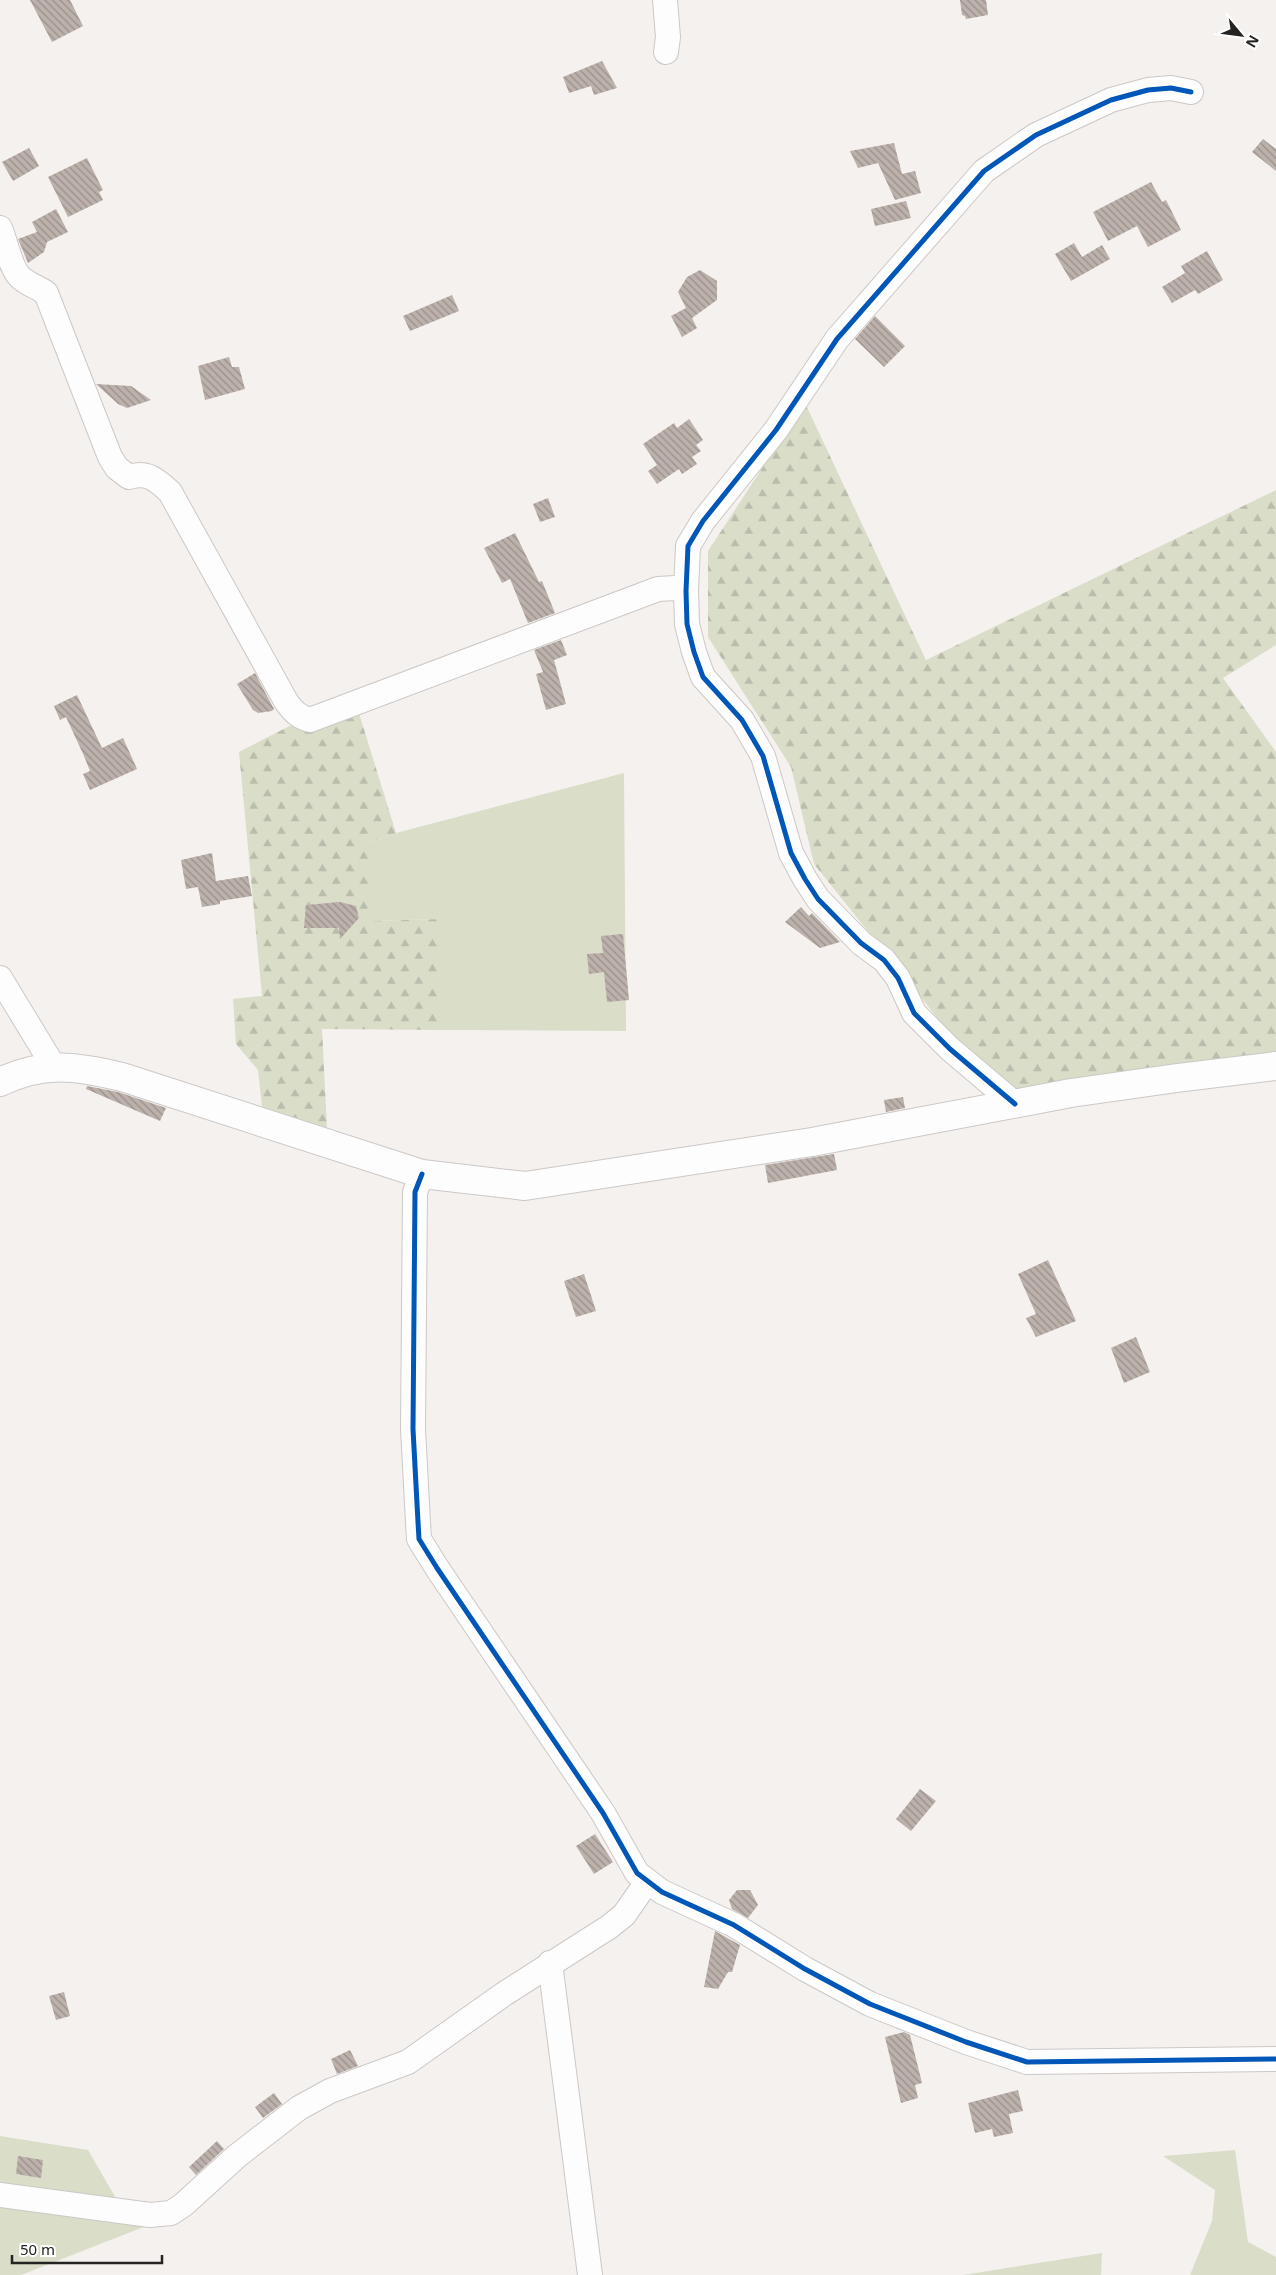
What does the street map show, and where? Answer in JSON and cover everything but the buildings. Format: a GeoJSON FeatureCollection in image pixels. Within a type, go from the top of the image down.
{"type":"FeatureCollection","features":[{"type":"Feature","properties":{"kind":"main road"},"geometry":{"type":"LineString","coordinates":[[0,1082],[18,1074],[54,1068],[82,1067],[122,1077],[422,1174],[525,1186],[812,1142],[1015,1104],[1177,1078],[1276,1066]]}},
{"type":"Feature","properties":{"kind":"street"},"geometry":{"type":"LineString","coordinates":[[665,0],[668,37],[666,52]]}},
{"type":"Feature","properties":{"kind":"street"},"geometry":{"type":"LineString","coordinates":[[1015,1104],[950,1049],[914,1013],[898,978],[884,960],[861,943],[818,899],[805,879],[792,853],[763,756],[742,720],[703,677],[687,624],[688,546],[703,521],[737,476],[776,430],[837,339],[984,171],[1036,135],[1111,100],[1148,90],[1171,88],[1191,92]]}},
{"type":"Feature","properties":{"kind":"street"},"geometry":{"type":"LineString","coordinates":[[0,228],[14,269],[25,281],[36,285],[46,293],[110,457],[117,468],[129,477],[136,475],[153,477],[170,492],[288,703],[294,713],[302,718],[310,720],[658,589],[676,588],[686,591]]}},
{"type":"Feature","properties":{"kind":"street"},"geometry":{"type":"LineString","coordinates":[[0,978],[54,1068]]}},
{"type":"Feature","properties":{"kind":"street"},"geometry":{"type":"LineString","coordinates":[[422,1174],[415,1192],[413,1409],[419,1539],[442,1576],[603,1813],[637,1873],[662,1892],[734,1925],[805,1969],[870,2004],[966,2042],[1027,2062],[1276,2059]]}},
{"type":"Feature","properties":{"kind":"street"},"geometry":{"type":"LineString","coordinates":[[0,2196],[150,2215],[171,2212],[183,2205],[250,2145],[300,2108],[330,2092],[408,2062],[550,1963],[609,1927],[624,1915],[647,1882]]}},
{"type":"Feature","properties":{"kind":"street"},"geometry":{"type":"LineString","coordinates":[[550,1963],[590,2275]]}},
{"type":"Feature","properties":{"kind":"green space"},"geometry":{"type":"Polygon","coordinates":[[[805,403],[926,660],[1276,490],[1276,645],[1223,678],[1276,752],[1276,1054],[1012,1090],[955,1040],[814,864],[791,767],[708,637],[708,551],[805,403]]]}},
{"type":"Feature","properties":{"kind":"green space"},"geometry":{"type":"Polygon","coordinates":[[[358,710],[396,833],[369,843],[369,921],[441,919],[442,1030],[322,1029],[327,1128],[262,1107],[258,1070],[236,1044],[233,999],[262,996],[239,752],[303,719],[358,710]]]}},
{"type":"Feature","properties":{"kind":"green space"},"geometry":{"type":"Polygon","coordinates":[[[624,773],[626,1031],[442,1030],[440,919],[369,921],[369,843],[396,833],[624,773]]]}},
{"type":"Feature","properties":{"kind":"green space"},"geometry":{"type":"Polygon","coordinates":[[[0,2136],[88,2150],[121,2207],[159,2221],[21,2275],[0,2275],[0,2136]]]}},
{"type":"Feature","properties":{"kind":"green space"},"geometry":{"type":"Polygon","coordinates":[[[1235,2150],[1248,2242],[1276,2257],[1276,2275],[1190,2275],[1212,2221],[1215,2190],[1163,2156],[1235,2150]]]}},
{"type":"Feature","properties":{"kind":"green space"},"geometry":{"type":"Polygon","coordinates":[[[1102,2253],[1101,2275],[963,2275],[1102,2253]]]}},
{"type":"Feature","properties":{"kind":"cycle path"},"geometry":{"type":"LineString","coordinates":[[1015,1104],[950,1049],[914,1013],[898,978],[884,960],[861,943],[818,899],[805,879],[791,853],[763,756],[742,720],[703,677],[694,652],[687,624],[688,546],[703,521],[776,430],[837,339],[984,171],[1036,135],[1111,100],[1148,90],[1171,88],[1191,92]]}},
{"type":"Feature","properties":{"kind":"cycle path"},"geometry":{"type":"LineString","coordinates":[[422,1174],[415,1192],[413,1429],[419,1539],[603,1813],[637,1873],[662,1892],[734,1925],[805,1969],[870,2004],[966,2042],[1027,2062],[1276,2059]]}}]}
